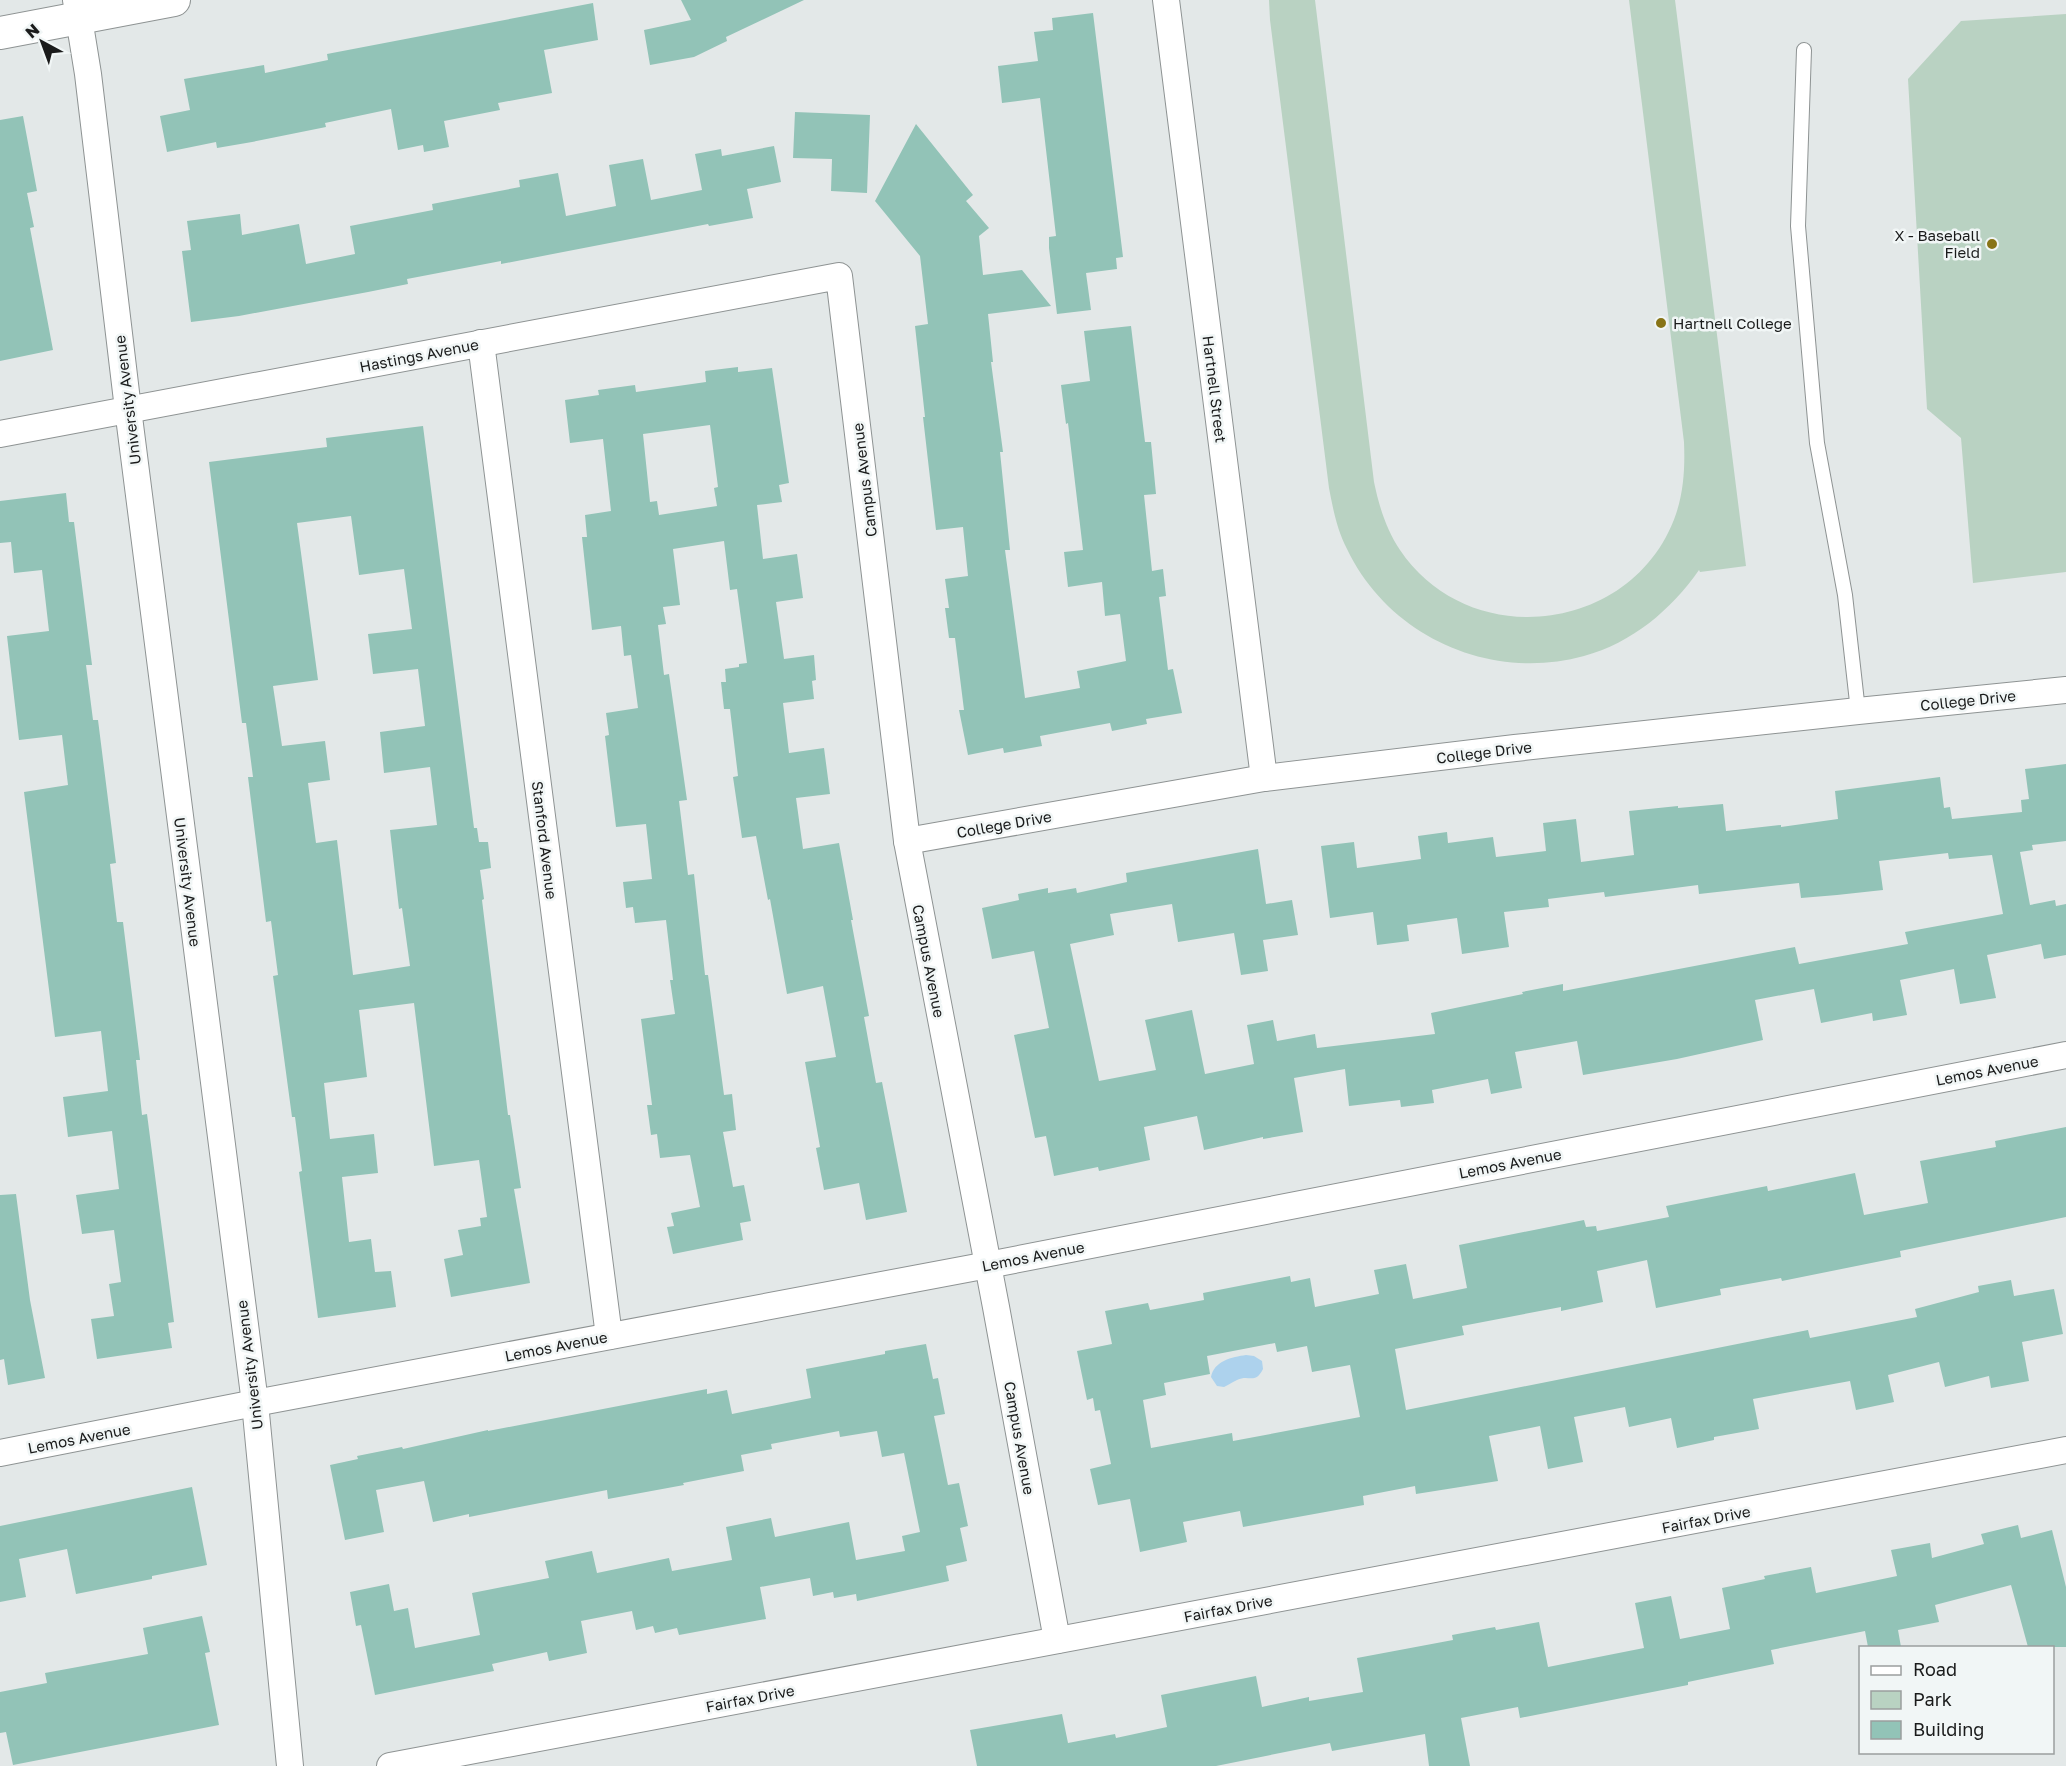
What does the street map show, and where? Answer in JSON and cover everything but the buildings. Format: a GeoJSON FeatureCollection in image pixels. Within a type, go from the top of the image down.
{"type":"FeatureCollection","features":[{"type":"Feature","properties":{"kind":"street"},"geometry":{"type":"LineString","coordinates":[[0,33],[78,9],[174,0]]}},
{"type":"Feature","properties":{"kind":"street","name":"Hartnell Street"},"geometry":{"type":"LineString","coordinates":[[1166,0],[1264,778]]}},
{"type":"Feature","properties":{"kind":"street","name":"University Avenue"},"geometry":{"type":"LineString","coordinates":[[78,9],[255,1403],[290,1766]]}},
{"type":"Feature","properties":{"kind":"street","name":"Hastings Avenue"},"geometry":{"type":"LineString","coordinates":[[0,434],[839,276]]}},
{"type":"Feature","properties":{"kind":"street","name":"Campus Avenue"},"geometry":{"type":"LineString","coordinates":[[839,276],[907,841],[1057,1640]]}},
{"type":"Feature","properties":{"kind":"street","name":"Stanford Avenue"},"geometry":{"type":"LineString","coordinates":[[481,343],[609,1336]]}},
{"type":"Feature","properties":{"kind":"street","name":"College Drive"},"geometry":{"type":"LineString","coordinates":[[907,841],[1264,778],[1526,747],[2066,690]]}},
{"type":"Feature","properties":{"kind":"street","name":"Lemos Avenue"},"geometry":{"type":"LineString","coordinates":[[0,1453],[988,1265],[2066,1055]]}},
{"type":"Feature","properties":{"kind":"street","name":"Fairfax Drive"},"geometry":{"type":"LineString","coordinates":[[390,1766],[2066,1450]]}},
{"type":"Feature","properties":{"kind":"lane"},"geometry":{"type":"LineString","coordinates":[[1804,50],[1799,237],[1817,443],[1845,595],[1858,711]]}},
{"type":"Feature","properties":{"kind":"green space"},"geometry":{"type":"Polygon","coordinates":[[[1269,0],[1315,0],[1374,482],[1391,534],[1400,550],[1430,583],[1467,605],[1507,616],[1549,616],[1589,605],[1625,584],[1655,554],[1676,514],[1681,496],[1684,442],[1629,0],[1675,0],[1746,566],[1700,572],[1699,570],[1663,611],[1634,634],[1584,656],[1549,662],[1514,663],[1479,657],[1446,645],[1416,628],[1389,606],[1365,580],[1341,534],[1329,488],[1269,0]]]}},
{"type":"Feature","properties":{"kind":"green space","name":"X - Baseball Field"},"geometry":{"type":"Polygon","coordinates":[[[2066,14],[2066,572],[1973,583],[1961,438],[1927,409],[1908,79],[1961,21],[2066,14]]]}},
{"type":"Feature","properties":{"kind":"water"},"geometry":{"type":"Polygon","coordinates":[[[1246,1355],[1254,1356],[1262,1361],[1263,1369],[1260,1374],[1254,1378],[1241,1378],[1224,1387],[1217,1386],[1211,1377],[1216,1367],[1230,1359],[1246,1355]]]}},
{"type":"Feature","properties":{"kind":"place","name":"X - Baseball Field"},"geometry":{"type":"Point","coordinates":[1992,244]}},
{"type":"Feature","properties":{"kind":"place","name":"Hartnell College"},"geometry":{"type":"Point","coordinates":[1661,323]}}]}
